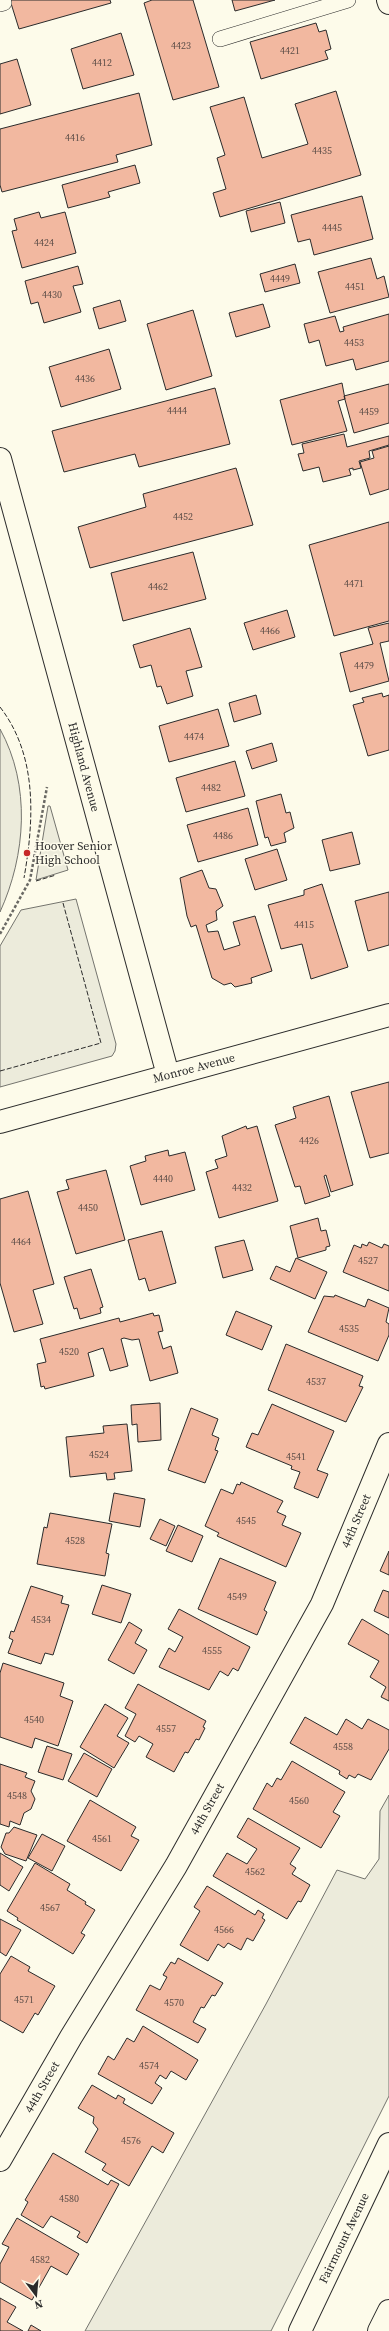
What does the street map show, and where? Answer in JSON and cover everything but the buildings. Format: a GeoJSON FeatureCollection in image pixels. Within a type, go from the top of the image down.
{"type":"FeatureCollection","features":[{"type":"Feature","properties":{"kind":"street","name":"Highland Avenue"},"geometry":{"type":"LineString","coordinates":[[0,459],[168,1075]]}},
{"type":"Feature","properties":{"kind":"street","name":"Monroe Avenue"},"geometry":{"type":"LineString","coordinates":[[0,1122],[389,1015]]}},
{"type":"Feature","properties":{"kind":"street","name":"44th Street"},"geometry":{"type":"LineString","coordinates":[[0,2160],[71,2037],[176,1866],[322,1604],[389,1444]]}},
{"type":"Feature","properties":{"kind":"street","name":"Fairmount Avenue"},"geometry":{"type":"LineString","coordinates":[[300,2331],[389,2144]]}},
{"type":"Feature","properties":{"kind":"street"},"geometry":{"type":"LineString","coordinates":[[380,2331],[389,2311]]}},
{"type":"Feature","properties":{"kind":"lane"},"geometry":{"type":"LineString","coordinates":[[220,39],[348,0]]}},
{"type":"Feature","properties":{"kind":"path"},"geometry":{"type":"LineString","coordinates":[[0,934],[30,880],[47,787]]}},
{"type":"Feature","properties":{"kind":"shaded area"},"geometry":{"type":"Polygon","coordinates":[[[0,729],[10,751],[17,773],[21,820],[20,844],[15,867],[9,890],[0,912],[0,729]]]}},
{"type":"Feature","properties":{"kind":"shaded area"},"geometry":{"type":"Polygon","coordinates":[[[48,806],[50,806],[68,870],[36,880],[48,806]]]}},
{"type":"Feature","properties":{"kind":"shaded area","name":"Hoover Senior High School"},"geometry":{"type":"Polygon","coordinates":[[[76,899],[116,1044],[115,1051],[112,1056],[0,1087],[0,946],[21,910],[76,899]]]}},
{"type":"Feature","properties":{"kind":"shaded area"},"geometry":{"type":"Polygon","coordinates":[[[389,1795],[389,2096],[271,2331],[85,2331],[266,2004],[337,1870],[365,1879],[379,1859],[380,1811],[389,1795]]]}},
{"type":"Feature","properties":{"kind":"fence"},"geometry":{"type":"LineString","coordinates":[[0,707],[12,726],[21,746],[27,768],[31,812],[30,834],[24,878]]}},
{"type":"Feature","properties":{"kind":"fence"},"geometry":{"type":"LineString","coordinates":[[36,881],[56,875]]}},
{"type":"Feature","properties":{"kind":"fence"},"geometry":{"type":"LineString","coordinates":[[0,1071],[101,1043],[63,903]]}},
{"type":"Feature","properties":{"kind":"place","name":"Hoover Senior High School"},"geometry":{"type":"Point","coordinates":[27,853]}}]}
